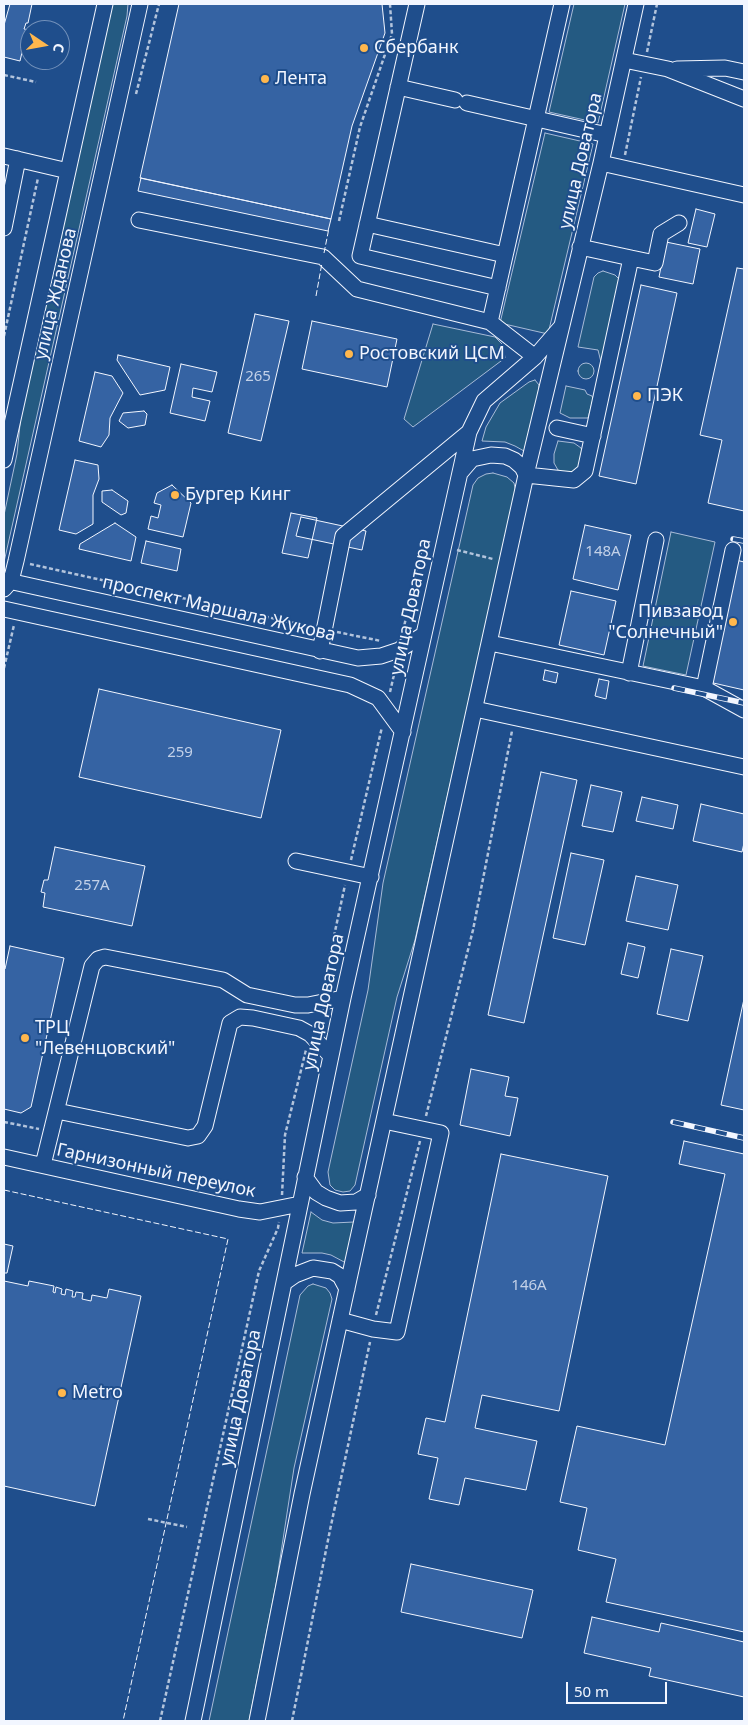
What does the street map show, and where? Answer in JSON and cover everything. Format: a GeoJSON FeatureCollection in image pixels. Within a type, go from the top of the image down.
{"type":"FeatureCollection","features":[{"type":"Feature","properties":{"kind":"street","name":"улица Жданова"},"geometry":{"type":"LineString","coordinates":[[4,460],[105,4]]}},
{"type":"Feature","properties":{"kind":"street","name":"улица Жданова"},"geometry":{"type":"LineString","coordinates":[[6,584],[16,561],[140,4]]}},
{"type":"Feature","properties":{"kind":"street"},"geometry":{"type":"LineString","coordinates":[[416,4],[360,256],[498,288]]}},
{"type":"Feature","properties":{"kind":"street"},"geometry":{"type":"LineString","coordinates":[[490,322],[562,4]]}},
{"type":"Feature","properties":{"kind":"street","name":"улица Доватора"},"geometry":{"type":"LineString","coordinates":[[257,1721],[302,1494],[526,475],[607,135],[636,4]]}},
{"type":"Feature","properties":{"kind":"street"},"geometry":{"type":"LineString","coordinates":[[624,60],[668,69],[725,68],[744,72]]}},
{"type":"Feature","properties":{"kind":"street"},"geometry":{"type":"LineString","coordinates":[[668,69],[744,99]]}},
{"type":"Feature","properties":{"kind":"street"},"geometry":{"type":"LineString","coordinates":[[398,87],[607,135]]}},
{"type":"Feature","properties":{"kind":"street"},"geometry":{"type":"LineString","coordinates":[[4,228],[11,158],[68,171]]}},
{"type":"Feature","properties":{"kind":"street"},"geometry":{"type":"LineString","coordinates":[[600,163],[744,195]]}},
{"type":"Feature","properties":{"kind":"street"},"geometry":{"type":"LineString","coordinates":[[139,220],[323,257],[357,289],[490,322],[535,357]]}},
{"type":"Feature","properties":{"kind":"street"},"geometry":{"type":"LineString","coordinates":[[580,247],[655,263],[661,234],[679,223]]}},
{"type":"Feature","properties":{"kind":"street"},"geometry":{"type":"LineString","coordinates":[[367,224],[505,255]]}},
{"type":"Feature","properties":{"kind":"street"},"geometry":{"type":"LineString","coordinates":[[459,474],[472,459],[491,455],[505,456],[514,460],[522,467],[526,475],[574,480],[585,472],[631,258]]}},
{"type":"Feature","properties":{"kind":"street","name":"улица Доватора"},"geometry":{"type":"LineString","coordinates":[[193,1721],[343,998],[468,432],[484,402],[535,357],[562,326]]}},
{"type":"Feature","properties":{"kind":"street"},"geometry":{"type":"LineString","coordinates":[[557,428],[593,436]]}},
{"type":"Feature","properties":{"kind":"street"},"geometry":{"type":"LineString","coordinates":[[320,651],[343,536],[468,432]]}},
{"type":"Feature","properties":{"kind":"street"},"geometry":{"type":"LineString","coordinates":[[629,673],[656,540]]}},
{"type":"Feature","properties":{"kind":"street"},"geometry":{"type":"LineString","coordinates":[[704,688],[733,550]]}},
{"type":"Feature","properties":{"kind":"street","name":"проспект Маршала Жукова"},"geometry":{"type":"LineString","coordinates":[[6,584],[358,658],[381,656],[399,650],[423,635]]}},
{"type":"Feature","properties":{"kind":"street"},"geometry":{"type":"LineString","coordinates":[[4,609],[350,684],[378,698],[403,732]]}},
{"type":"Feature","properties":{"kind":"street"},"geometry":{"type":"LineString","coordinates":[[490,643],[704,688],[744,710]]}},
{"type":"Feature","properties":{"kind":"street"},"geometry":{"type":"LineString","coordinates":[[475,709],[744,767]]}},
{"type":"Feature","properties":{"kind":"street"},"geometry":{"type":"LineString","coordinates":[[296,861],[371,877]]}},
{"type":"Feature","properties":{"kind":"street"},"geometry":{"type":"LineString","coordinates":[[43,1165],[92,966],[98,959],[105,957],[223,980],[247,995],[295,1005],[308,1005],[343,998]]}},
{"type":"Feature","properties":{"kind":"street"},"geometry":{"type":"LineString","coordinates":[[57,1111],[188,1138],[198,1136],[205,1126],[230,1023],[240,1017],[299,1028],[310,1034],[331,1056]]}},
{"type":"Feature","properties":{"kind":"street"},"geometry":{"type":"LineString","coordinates":[[340,1320],[373,1329],[397,1332],[441,1133],[384,1121]]}},
{"type":"Feature","properties":{"kind":"street","name":"Гарнизонный переулок"},"geometry":{"type":"LineString","coordinates":[[4,1157],[239,1209],[260,1212],[300,1204]]}},
{"type":"Feature","properties":{"kind":"street"},"geometry":{"type":"LineString","coordinates":[[305,1177],[316,1192],[340,1203],[356,1202],[368,1195]]}},
{"type":"Feature","properties":{"kind":"street"},"geometry":{"type":"LineString","coordinates":[[285,1282],[295,1274],[313,1268],[332,1271],[340,1276],[347,1289]]}},
{"type":"Feature","properties":{"kind":"path"},"geometry":{"type":"LineString","coordinates":[[339,221],[360,127],[392,34],[390,4]]}},
{"type":"Feature","properties":{"kind":"path"},"geometry":{"type":"LineString","coordinates":[[622,168],[657,4]]}},
{"type":"Feature","properties":{"kind":"path"},"geometry":{"type":"LineString","coordinates":[[4,75],[36,82]]}},
{"type":"Feature","properties":{"kind":"path"},"geometry":{"type":"LineString","coordinates":[[4,336],[41,165]]}},
{"type":"Feature","properties":{"kind":"path"},"geometry":{"type":"LineString","coordinates":[[320,1003],[423,544],[507,562]]}},
{"type":"Feature","properties":{"kind":"path"},"geometry":{"type":"LineString","coordinates":[[16,561],[381,641]]}},
{"type":"Feature","properties":{"kind":"path"},"geometry":{"type":"LineString","coordinates":[[4,645],[9,646]]}},
{"type":"Feature","properties":{"kind":"path"},"geometry":{"type":"LineString","coordinates":[[292,1721],[373,1329],[472,930],[515,718]]}},
{"type":"Feature","properties":{"kind":"path"},"geometry":{"type":"LineString","coordinates":[[160,1721],[259,1271],[278,1228],[282,1208],[285,1135],[310,1034]]}},
{"type":"Feature","properties":{"kind":"path"},"geometry":{"type":"LineString","coordinates":[[4,1122],[52,1131]]}},
{"type":"Feature","properties":{"kind":"path"},"geometry":{"type":"LineString","coordinates":[[148,1518],[187,1527]]}},
{"type":"Feature","properties":{"kind":"shaded area"},"geometry":{"type":"Polygon","coordinates":[[[112,4],[128,4],[127,16],[4,562],[4,515],[17,454],[22,405],[112,4]]]}},
{"type":"Feature","properties":{"kind":"shaded area"},"geometry":{"type":"Polygon","coordinates":[[[574,4],[625,4],[598,123],[549,112],[574,4]]]}},
{"type":"Feature","properties":{"kind":"shaded area"},"geometry":{"type":"Polygon","coordinates":[[[545,133],[593,144],[548,334],[500,323],[545,133]]]}},
{"type":"Feature","properties":{"kind":"shaded area"},"geometry":{"type":"Polygon","coordinates":[[[603,271],[615,275],[621,281],[601,362],[598,350],[578,347],[594,277],[603,271]]]}},
{"type":"Feature","properties":{"kind":"shaded area"},"geometry":{"type":"Polygon","coordinates":[[[433,324],[495,337],[503,345],[505,358],[413,427],[404,419],[433,324]]]}},
{"type":"Feature","properties":{"kind":"shaded area"},"geometry":{"type":"Polygon","coordinates":[[[583,363],[589,363],[594,368],[592,377],[583,379],[578,374],[578,368],[583,363]]]}},
{"type":"Feature","properties":{"kind":"shaded area"},"geometry":{"type":"Polygon","coordinates":[[[535,380],[539,385],[538,395],[524,451],[505,442],[482,441],[486,427],[500,403],[529,382],[535,380]]]}},
{"type":"Feature","properties":{"kind":"shaded area"},"geometry":{"type":"Polygon","coordinates":[[[566,386],[585,390],[587,394],[592,396],[593,399],[588,418],[570,418],[560,413],[566,386]]]}},
{"type":"Feature","properties":{"kind":"shaded area"},"geometry":{"type":"Polygon","coordinates":[[[558,441],[574,443],[581,448],[585,456],[580,470],[565,474],[558,470],[554,463],[554,454],[558,441]]]}},
{"type":"Feature","properties":{"kind":"shaded area"},"geometry":{"type":"Polygon","coordinates":[[[493,473],[507,477],[514,483],[516,492],[415,940],[397,997],[355,1185],[350,1191],[343,1192],[335,1190],[330,1185],[328,1172],[368,990],[383,883],[473,485],[478,478],[493,473]]]}},
{"type":"Feature","properties":{"kind":"shaded area"},"geometry":{"type":"Polygon","coordinates":[[[671,532],[715,542],[686,675],[643,666],[671,532]]]}},
{"type":"Feature","properties":{"kind":"shaded area"},"geometry":{"type":"Polygon","coordinates":[[[311,1212],[322,1220],[333,1223],[354,1222],[346,1263],[331,1255],[302,1253],[311,1212]]]}},
{"type":"Feature","properties":{"kind":"shaded area"},"geometry":{"type":"Polygon","coordinates":[[[313,1284],[326,1288],[332,1299],[294,1468],[276,1585],[249,1721],[209,1721],[300,1295],[308,1286],[313,1284]]]}},
{"type":"Feature","properties":{"kind":"building"},"geometry":{"type":"Polygon","coordinates":[[[10,4],[32,4],[29,20],[20,20],[20,61],[4,57],[4,25],[10,4]]]}},
{"type":"Feature","properties":{"kind":"building","name":"Лента"},"geometry":{"type":"Polygon","coordinates":[[[179,4],[382,4],[385,33],[352,126],[331,219],[140,178],[179,4]]]}},
{"type":"Feature","properties":{"kind":"building"},"geometry":{"type":"Polygon","coordinates":[[[141,178],[331,219],[328,231],[138,191],[141,178]]]}},
{"type":"Feature","properties":{"kind":"building"},"geometry":{"type":"Polygon","coordinates":[[[696,209],[715,214],[707,247],[688,243],[696,209]]]}},
{"type":"Feature","properties":{"kind":"building"},"geometry":{"type":"Polygon","coordinates":[[[666,242],[700,249],[693,284],[659,277],[666,242]]]}},
{"type":"Feature","properties":{"kind":"building"},"geometry":{"type":"Polygon","coordinates":[[[737,268],[744,269],[744,511],[708,503],[722,440],[700,435],[737,268]]]}},
{"type":"Feature","properties":{"kind":"building"},"geometry":{"type":"Polygon","coordinates":[[[641,285],[677,293],[636,484],[599,476],[641,285]]]}},
{"type":"Feature","properties":{"kind":"building"},"geometry":{"type":"Polygon","coordinates":[[[255,314],[289,321],[261,441],[228,433],[255,314]]]}},
{"type":"Feature","properties":{"kind":"building","name":"Ростовский ЦСМ"},"geometry":{"type":"Polygon","coordinates":[[[312,321],[397,339],[387,387],[302,369],[312,321]]]}},
{"type":"Feature","properties":{"kind":"building"},"geometry":{"type":"Polygon","coordinates":[[[118,355],[170,367],[165,390],[140,395],[117,360],[118,355]]]}},
{"type":"Feature","properties":{"kind":"building"},"geometry":{"type":"Polygon","coordinates":[[[181,364],[217,372],[212,392],[193,388],[192,397],[210,401],[205,421],[170,413],[181,364]]]}},
{"type":"Feature","properties":{"kind":"building"},"geometry":{"type":"Polygon","coordinates":[[[95,372],[112,376],[123,393],[110,418],[109,435],[101,447],[79,441],[95,372]]]}},
{"type":"Feature","properties":{"kind":"building"},"geometry":{"type":"Polygon","coordinates":[[[144,411],[147,414],[145,425],[128,428],[119,421],[123,413],[144,411]]]}},
{"type":"Feature","properties":{"kind":"building"},"geometry":{"type":"Polygon","coordinates":[[[75,460],[98,465],[99,479],[93,495],[93,524],[76,534],[59,530],[75,460]]]}},
{"type":"Feature","properties":{"kind":"building"},"geometry":{"type":"Polygon","coordinates":[[[172,485],[191,503],[183,537],[148,529],[151,516],[158,518],[161,505],[154,503],[157,493],[172,485]]]}},
{"type":"Feature","properties":{"kind":"building"},"geometry":{"type":"Polygon","coordinates":[[[112,490],[128,501],[126,513],[121,515],[102,502],[102,491],[112,490]]]}},
{"type":"Feature","properties":{"kind":"building"},"geometry":{"type":"Polygon","coordinates":[[[291,513],[317,518],[308,558],[282,553],[291,513]]]}},
{"type":"Feature","properties":{"kind":"building"},"geometry":{"type":"Polygon","coordinates":[[[301,517],[366,531],[362,550],[296,536],[301,517]]]}},
{"type":"Feature","properties":{"kind":"building"},"geometry":{"type":"Polygon","coordinates":[[[115,523],[136,537],[131,561],[79,549],[80,544],[115,523]]]}},
{"type":"Feature","properties":{"kind":"building"},"geometry":{"type":"Polygon","coordinates":[[[585,525],[631,535],[618,590],[573,579],[585,525]]]}},
{"type":"Feature","properties":{"kind":"building"},"geometry":{"type":"Polygon","coordinates":[[[146,541],[181,549],[177,571],[141,563],[146,541]]]}},
{"type":"Feature","properties":{"kind":"building","name":"Пивзавод \"Солнечный\""},"geometry":{"type":"Polygon","coordinates":[[[736,560],[744,562],[744,690],[709,682],[736,560]]]}},
{"type":"Feature","properties":{"kind":"building"},"geometry":{"type":"Polygon","coordinates":[[[571,591],[616,601],[604,655],[559,645],[571,591]]]}},
{"type":"Feature","properties":{"kind":"building"},"geometry":{"type":"Polygon","coordinates":[[[545,670],[558,673],[556,683],[543,680],[545,670]]]}},
{"type":"Feature","properties":{"kind":"building"},"geometry":{"type":"Polygon","coordinates":[[[599,679],[609,681],[606,699],[595,696],[599,679]]]}},
{"type":"Feature","properties":{"kind":"building"},"geometry":{"type":"Polygon","coordinates":[[[99,689],[281,730],[261,818],[79,777],[99,689]]]}},
{"type":"Feature","properties":{"kind":"building"},"geometry":{"type":"Polygon","coordinates":[[[541,772],[577,780],[524,1023],[488,1015],[541,772]]]}},
{"type":"Feature","properties":{"kind":"building"},"geometry":{"type":"Polygon","coordinates":[[[591,785],[622,792],[613,832],[582,826],[591,785]]]}},
{"type":"Feature","properties":{"kind":"building"},"geometry":{"type":"Polygon","coordinates":[[[642,797],[678,805],[673,829],[636,821],[642,797]]]}},
{"type":"Feature","properties":{"kind":"building"},"geometry":{"type":"Polygon","coordinates":[[[701,804],[744,814],[744,843],[742,852],[693,841],[701,804]]]}},
{"type":"Feature","properties":{"kind":"building"},"geometry":{"type":"Polygon","coordinates":[[[55,847],[145,866],[132,926],[43,907],[45,893],[41,892],[44,880],[48,880],[55,847]]]}},
{"type":"Feature","properties":{"kind":"building"},"geometry":{"type":"Polygon","coordinates":[[[571,853],[604,860],[585,945],[553,938],[571,853]]]}},
{"type":"Feature","properties":{"kind":"building"},"geometry":{"type":"Polygon","coordinates":[[[636,876],[678,885],[668,930],[626,921],[636,876]]]}},
{"type":"Feature","properties":{"kind":"building"},"geometry":{"type":"Polygon","coordinates":[[[628,943],[645,947],[638,978],[621,974],[628,943]]]}},
{"type":"Feature","properties":{"kind":"building","name":"ТРЦ \"Левенцовский\""},"geometry":{"type":"Polygon","coordinates":[[[10,946],[64,958],[31,1107],[21,1113],[4,1109],[4,969],[10,946]]]}},
{"type":"Feature","properties":{"kind":"building"},"geometry":{"type":"Polygon","coordinates":[[[671,949],[703,956],[688,1021],[657,1014],[671,949]]]}},
{"type":"Feature","properties":{"kind":"building"},"geometry":{"type":"Polygon","coordinates":[[[744,999],[744,1110],[721,1105],[744,999]]]}},
{"type":"Feature","properties":{"kind":"building"},"geometry":{"type":"Polygon","coordinates":[[[471,1069],[509,1077],[505,1096],[518,1098],[510,1136],[460,1125],[471,1069]]]}},
{"type":"Feature","properties":{"kind":"building"},"geometry":{"type":"Polygon","coordinates":[[[684,1141],[744,1154],[744,1632],[606,1602],[616,1559],[578,1550],[587,1508],[560,1502],[577,1426],[665,1445],[725,1174],[679,1164],[684,1141]]]}},
{"type":"Feature","properties":{"kind":"building"},"geometry":{"type":"Polygon","coordinates":[[[501,1154],[608,1176],[559,1411],[482,1395],[475,1428],[537,1441],[526,1490],[465,1478],[459,1505],[429,1499],[438,1458],[418,1454],[426,1418],[445,1422],[501,1154]]]}},
{"type":"Feature","properties":{"kind":"building"},"geometry":{"type":"Polygon","coordinates":[[[4,1244],[13,1246],[7,1273],[4,1273],[4,1244]]]}},
{"type":"Feature","properties":{"kind":"building","name":"Metro"},"geometry":{"type":"Polygon","coordinates":[[[4,1281],[28,1286],[29,1281],[54,1286],[53,1292],[55,1293],[56,1287],[62,1289],[61,1294],[65,1295],[66,1289],[73,1291],[72,1297],[75,1297],[76,1292],[83,1293],[82,1299],[91,1301],[92,1295],[107,1298],[109,1289],[141,1296],[95,1506],[4,1486],[4,1281]]]}},
{"type":"Feature","properties":{"kind":"building"},"geometry":{"type":"Polygon","coordinates":[[[411,1564],[533,1590],[522,1638],[401,1612],[411,1564]]]}},
{"type":"Feature","properties":{"kind":"building"},"geometry":{"type":"Polygon","coordinates":[[[592,1617],[659,1632],[661,1623],[744,1642],[744,1697],[649,1676],[651,1668],[584,1653],[592,1617]]]}},
{"type":"Feature","properties":{"kind":"railway"},"geometry":{"type":"LineString","coordinates":[[733,539],[744,541]]}},
{"type":"Feature","properties":{"kind":"railway"},"geometry":{"type":"LineString","coordinates":[[674,688],[744,703]]}},
{"type":"Feature","properties":{"kind":"railway"},"geometry":{"type":"LineString","coordinates":[[673,1122],[744,1138]]}},
{"type":"Feature","properties":{"kind":"fence"},"geometry":{"type":"LineString","coordinates":[[324,253],[329,228]]}},
{"type":"Feature","properties":{"kind":"fence"},"geometry":{"type":"LineString","coordinates":[[316,296],[322,263]]}},
{"type":"Feature","properties":{"kind":"fence"},"geometry":{"type":"LineString","coordinates":[[4,1190],[228,1239],[123,1721]]}},
{"type":"Feature","properties":{"kind":"place","name":"Сбербанк"},"geometry":{"type":"Point","coordinates":[364,48]}},
{"type":"Feature","properties":{"kind":"place","name":"Лента"},"geometry":{"type":"Point","coordinates":[265,79]}},
{"type":"Feature","properties":{"kind":"place","name":"Ростовский ЦСМ"},"geometry":{"type":"Point","coordinates":[349,354]}},
{"type":"Feature","properties":{"kind":"place","name":"ПЭК"},"geometry":{"type":"Point","coordinates":[637,396]}},
{"type":"Feature","properties":{"kind":"place","name":"Бургер Кинг"},"geometry":{"type":"Point","coordinates":[175,495]}},
{"type":"Feature","properties":{"kind":"place","name":"Пивзавод \"Солнечный\""},"geometry":{"type":"Point","coordinates":[733,622]}},
{"type":"Feature","properties":{"kind":"place","name":"ТРЦ \"Левенцовский\""},"geometry":{"type":"Point","coordinates":[25,1038]}},
{"type":"Feature","properties":{"kind":"place","name":"Metro"},"geometry":{"type":"Point","coordinates":[62,1393]}}]}
